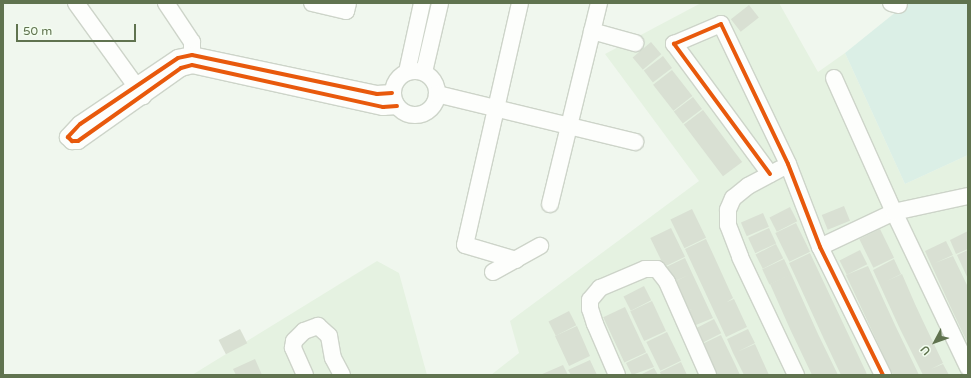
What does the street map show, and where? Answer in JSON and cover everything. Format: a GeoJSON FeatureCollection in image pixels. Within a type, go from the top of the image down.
{"type":"FeatureCollection","features":[{"type":"Feature","properties":{"kind":"street"},"geometry":{"type":"LineString","coordinates":[[76,3],[140,91],[181,68],[192,60],[383,107],[395,99]]}},
{"type":"Feature","properties":{"kind":"street"},"geometry":{"type":"LineString","coordinates":[[166,3],[192,42],[192,60]]}},
{"type":"Feature","properties":{"kind":"street"},"geometry":{"type":"LineString","coordinates":[[312,3],[346,11],[348,3]]}},
{"type":"Feature","properties":{"kind":"street"},"geometry":{"type":"LineString","coordinates":[[407,72],[424,72],[431,78],[437,94],[435,103],[421,114],[412,115],[395,99],[394,84],[407,72],[422,3]]}},
{"type":"Feature","properties":{"kind":"street"},"geometry":{"type":"LineString","coordinates":[[424,72],[440,3]]}},
{"type":"Feature","properties":{"kind":"street"},"geometry":{"type":"LineString","coordinates":[[516,260],[465,245],[520,3]]}},
{"type":"Feature","properties":{"kind":"street"},"geometry":{"type":"LineString","coordinates":[[550,204],[599,3]]}},
{"type":"Feature","properties":{"kind":"street"},"geometry":{"type":"LineString","coordinates":[[770,174],[674,44],[721,24],[788,164],[820,247],[883,375]]}},
{"type":"Feature","properties":{"kind":"street"},"geometry":{"type":"LineString","coordinates":[[592,31],[635,43]]}},
{"type":"Feature","properties":{"kind":"street"},"geometry":{"type":"LineString","coordinates":[[834,78],[894,212],[968,367]]}},
{"type":"Feature","properties":{"kind":"street"},"geometry":{"type":"LineString","coordinates":[[437,94],[635,142]]}},
{"type":"Feature","properties":{"kind":"street"},"geometry":{"type":"LineString","coordinates":[[788,164],[748,186],[732,198],[728,210],[728,225],[740,258],[796,375]]}},
{"type":"Feature","properties":{"kind":"street"},"geometry":{"type":"LineString","coordinates":[[820,247],[894,212],[968,196]]}},
{"type":"Feature","properties":{"kind":"street"},"geometry":{"type":"LineString","coordinates":[[493,272],[540,246]]}},
{"type":"Feature","properties":{"kind":"street"},"geometry":{"type":"LineString","coordinates":[[617,375],[595,324],[590,309],[590,300],[600,288],[645,269],[657,269],[667,282],[708,375]]}},
{"type":"Feature","properties":{"kind":"street"},"geometry":{"type":"LineString","coordinates":[[305,375],[292,348],[294,341],[304,331],[318,326],[329,336],[333,358],[342,375]]}},
{"type":"Feature","properties":{"kind":"shaded area"},"geometry":{"type":"Polygon","coordinates":[[[701,3],[779,3],[818,72],[845,53],[905,184],[968,155],[968,375],[491,375],[519,353],[510,321],[699,181],[605,54],[701,3]]]}},
{"type":"Feature","properties":{"kind":"shaded area"},"geometry":{"type":"Polygon","coordinates":[[[907,3],[968,3],[968,155],[905,184],[845,53],[907,3]]]}},
{"type":"Feature","properties":{"kind":"shaded area"},"geometry":{"type":"Polygon","coordinates":[[[377,261],[399,273],[427,375],[192,375],[377,261]]]}},
{"type":"Feature","properties":{"kind":"building"},"geometry":{"type":"Polygon","coordinates":[[[749,5],[759,18],[741,32],[731,19],[749,5]]]}},
{"type":"Feature","properties":{"kind":"building"},"geometry":{"type":"Polygon","coordinates":[[[651,42],[661,54],[643,70],[633,57],[651,42]]]}},
{"type":"Feature","properties":{"kind":"building"},"geometry":{"type":"Polygon","coordinates":[[[663,56],[672,68],[653,82],[644,70],[663,56]]]}},
{"type":"Feature","properties":{"kind":"building"},"geometry":{"type":"Polygon","coordinates":[[[672,70],[692,96],[673,111],[653,85],[672,70]]]}},
{"type":"Feature","properties":{"kind":"building"},"geometry":{"type":"Polygon","coordinates":[[[693,97],[702,109],[683,123],[674,111],[693,97]]]}},
{"type":"Feature","properties":{"kind":"building"},"geometry":{"type":"Polygon","coordinates":[[[703,110],[742,162],[723,176],[684,124],[703,110]]]}},
{"type":"Feature","properties":{"kind":"building"},"geometry":{"type":"Polygon","coordinates":[[[844,206],[850,221],[828,230],[822,215],[844,206]]]}},
{"type":"Feature","properties":{"kind":"building"},"geometry":{"type":"Polygon","coordinates":[[[790,207],[797,221],[777,232],[770,217],[790,207]]]}},
{"type":"Feature","properties":{"kind":"building"},"geometry":{"type":"Polygon","coordinates":[[[692,209],[706,238],[684,248],[670,220],[692,209]]]}},
{"type":"Feature","properties":{"kind":"building"},"geometry":{"type":"Polygon","coordinates":[[[763,213],[769,227],[747,236],[741,222],[763,213]]]}},
{"type":"Feature","properties":{"kind":"building"},"geometry":{"type":"Polygon","coordinates":[[[796,223],[810,252],[789,262],[775,233],[796,223]]]}},
{"type":"Feature","properties":{"kind":"building"},"geometry":{"type":"Polygon","coordinates":[[[671,228],[685,257],[664,267],[650,238],[671,228]]]}},
{"type":"Feature","properties":{"kind":"building"},"geometry":{"type":"Polygon","coordinates":[[[769,228],[776,243],[755,253],[748,238],[769,228]]]}},
{"type":"Feature","properties":{"kind":"building"},"geometry":{"type":"Polygon","coordinates":[[[880,229],[894,258],[873,268],[859,239],[880,229]]]}},
{"type":"Feature","properties":{"kind":"building"},"geometry":{"type":"Polygon","coordinates":[[[968,231],[968,249],[956,254],[950,240],[968,231]]]}},
{"type":"Feature","properties":{"kind":"building"},"geometry":{"type":"Polygon","coordinates":[[[706,239],[733,298],[727,302],[734,299],[747,327],[726,337],[685,249],[706,239]]]}},
{"type":"Feature","properties":{"kind":"building"},"geometry":{"type":"Polygon","coordinates":[[[946,241],[953,255],[935,263],[953,256],[967,285],[968,344],[925,251],[946,241]]]}},
{"type":"Feature","properties":{"kind":"building"},"geometry":{"type":"Polygon","coordinates":[[[776,244],[783,258],[763,269],[756,254],[776,244]]]}},
{"type":"Feature","properties":{"kind":"building"},"geometry":{"type":"Polygon","coordinates":[[[860,250],[867,264],[847,275],[840,260],[860,250]]]}},
{"type":"Feature","properties":{"kind":"building"},"geometry":{"type":"Polygon","coordinates":[[[968,250],[968,279],[957,255],[968,250]]]}},
{"type":"Feature","properties":{"kind":"building"},"geometry":{"type":"Polygon","coordinates":[[[810,253],[867,375],[841,375],[789,263],[810,253]]]}},
{"type":"Feature","properties":{"kind":"building"},"geometry":{"type":"Polygon","coordinates":[[[685,258],[713,318],[691,327],[684,313],[692,309],[684,312],[671,283],[689,275],[670,283],[664,268],[685,258]]]}},
{"type":"Feature","properties":{"kind":"building"},"geometry":{"type":"Polygon","coordinates":[[[784,259],[791,274],[769,285],[762,269],[784,259]]]}},
{"type":"Feature","properties":{"kind":"building"},"geometry":{"type":"Polygon","coordinates":[[[894,259],[901,274],[887,281],[902,274],[943,363],[931,369],[943,364],[949,375],[923,375],[900,329],[873,270],[894,259]]]}},
{"type":"Feature","properties":{"kind":"building"},"geometry":{"type":"Polygon","coordinates":[[[868,266],[919,375],[893,375],[881,350],[846,275],[868,266]]]}},
{"type":"Feature","properties":{"kind":"building"},"geometry":{"type":"Polygon","coordinates":[[[791,274],[838,375],[812,375],[790,329],[770,284],[791,274]]]}},
{"type":"Feature","properties":{"kind":"building"},"geometry":{"type":"Polygon","coordinates":[[[644,286],[651,300],[631,311],[624,296],[644,286]]]}},
{"type":"Feature","properties":{"kind":"building"},"geometry":{"type":"Polygon","coordinates":[[[652,301],[666,331],[644,341],[630,311],[652,301]]]}},
{"type":"Feature","properties":{"kind":"building"},"geometry":{"type":"Polygon","coordinates":[[[625,307],[646,352],[624,362],[603,317],[625,307]]]}},
{"type":"Feature","properties":{"kind":"building"},"geometry":{"type":"Polygon","coordinates":[[[569,311],[576,325],[556,336],[549,321],[569,311]]]}},
{"type":"Feature","properties":{"kind":"building"},"geometry":{"type":"Polygon","coordinates":[[[714,319],[721,333],[701,344],[694,329],[714,319]]]}},
{"type":"Feature","properties":{"kind":"building"},"geometry":{"type":"Polygon","coordinates":[[[577,326],[590,356],[569,366],[555,336],[577,326]]]}},
{"type":"Feature","properties":{"kind":"building"},"geometry":{"type":"Polygon","coordinates":[[[240,329],[247,343],[226,354],[219,340],[240,329]]]}},
{"type":"Feature","properties":{"kind":"building"},"geometry":{"type":"Polygon","coordinates":[[[748,329],[755,343],[737,352],[755,344],[769,375],[744,375],[733,353],[727,339],[748,329]]]}},
{"type":"Feature","properties":{"kind":"building"},"geometry":{"type":"Polygon","coordinates":[[[667,332],[681,361],[660,371],[646,342],[667,332]]]}},
{"type":"Feature","properties":{"kind":"building"},"geometry":{"type":"Polygon","coordinates":[[[721,335],[740,375],[714,375],[700,345],[721,335]]]}},
{"type":"Feature","properties":{"kind":"building"},"geometry":{"type":"Polygon","coordinates":[[[647,353],[654,367],[632,375],[626,363],[647,353]]]}},
{"type":"Feature","properties":{"kind":"building"},"geometry":{"type":"Polygon","coordinates":[[[255,359],[262,375],[236,375],[233,369],[255,359]]]}},
{"type":"Feature","properties":{"kind":"building"},"geometry":{"type":"Polygon","coordinates":[[[590,360],[597,375],[571,375],[568,370],[590,360]]]}},
{"type":"Feature","properties":{"kind":"building"},"geometry":{"type":"Polygon","coordinates":[[[681,362],[687,375],[661,375],[660,372],[681,362]]]}},
{"type":"Feature","properties":{"kind":"building"},"geometry":{"type":"Polygon","coordinates":[[[563,365],[568,375],[540,375],[563,365]]]}},
{"type":"Feature","properties":{"kind":"building"},"geometry":{"type":"Polygon","coordinates":[[[654,368],[658,375],[640,375],[654,368]]]}},
{"type":"Feature","properties":{"kind":"cycle path"},"geometry":{"type":"LineString","coordinates":[[770,174],[674,44],[721,24],[788,164],[820,247],[883,375]]}},
{"type":"Feature","properties":{"kind":"cycle path"},"geometry":{"type":"LineString","coordinates":[[392,93],[377,94],[192,55],[178,58],[80,124],[68,137],[72,141],[78,141],[181,68],[192,65],[383,107],[397,106]]}}]}
